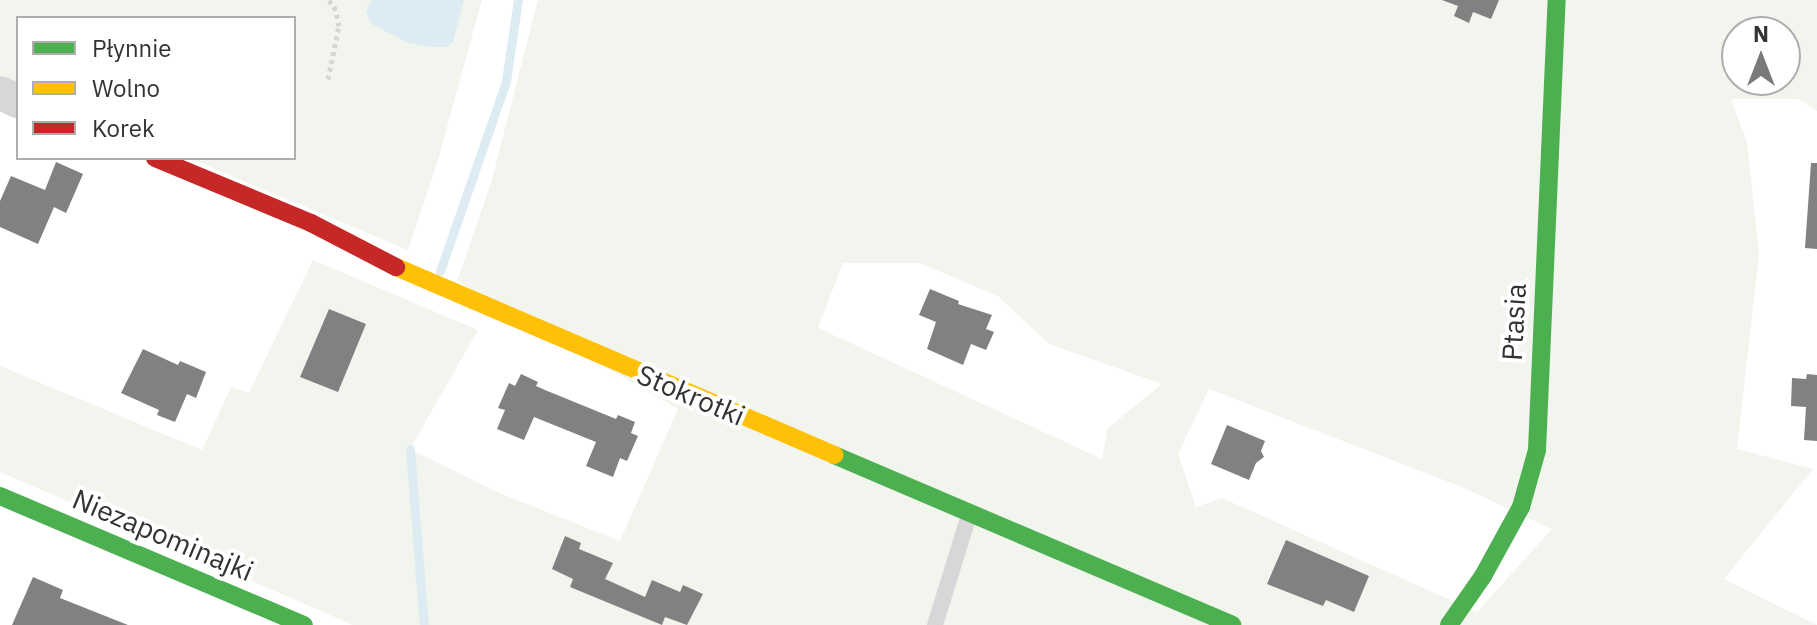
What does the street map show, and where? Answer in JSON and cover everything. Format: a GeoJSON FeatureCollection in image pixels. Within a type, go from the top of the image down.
{"type":"FeatureCollection","features":[{"type":"Feature","properties":{"kind":"street","name":"Ptasia"},"geometry":{"type":"LineString","coordinates":[[1449,625],[1483,576],[1521,507],[1537,450],[1557,0]]}},
{"type":"Feature","properties":{"kind":"street","name":"Stokrotki"},"geometry":{"type":"LineString","coordinates":[[160,160],[311,223],[412,275],[1232,625]]}},
{"type":"Feature","properties":{"kind":"street","name":"Niezapominajki"},"geometry":{"type":"LineString","coordinates":[[0,496],[304,625]]}},
{"type":"Feature","properties":{"kind":"lane"},"geometry":{"type":"LineString","coordinates":[[935,625],[969,515]]}},
{"type":"Feature","properties":{"kind":"path"},"geometry":{"type":"LineString","coordinates":[[328,79],[339,26],[329,0]]}},
{"type":"Feature","properties":{"kind":"shaded area"},"geometry":{"type":"Polygon","coordinates":[[[0,0],[482,0],[436,167],[408,250],[194,160],[296,160],[296,16],[16,16],[16,87],[0,81],[0,0]]]}},
{"type":"Feature","properties":{"kind":"shaded area"},"geometry":{"type":"Polygon","coordinates":[[[372,0],[464,0],[453,42],[447,47],[430,47],[406,42],[372,24],[366,11],[372,0]]]}},
{"type":"Feature","properties":{"kind":"shaded area"},"geometry":{"type":"Polygon","coordinates":[[[538,0],[1817,0],[1817,111],[1798,99],[1731,99],[1747,143],[1759,254],[1737,449],[1813,469],[1724,579],[1817,625],[353,625],[0,472],[0,366],[202,450],[231,387],[249,393],[313,260],[478,330],[410,449],[497,492],[620,541],[678,409],[457,281],[491,183],[538,0]],[[843,263],[818,328],[1102,459],[1108,428],[1162,384],[1049,344],[998,296],[920,263],[843,263]],[[1209,389],[1178,454],[1196,507],[1222,498],[1477,612],[1552,529],[1462,487],[1209,389]]]}},
{"type":"Feature","properties":{"kind":"building"},"geometry":{"type":"Polygon","coordinates":[[[1442,0],[1499,0],[1491,19],[1473,12],[1469,23],[1454,16],[1458,6],[1442,0]]]}},
{"type":"Feature","properties":{"kind":"building"},"geometry":{"type":"Polygon","coordinates":[[[56,162],[83,174],[66,213],[54,207],[38,244],[0,227],[0,201],[11,176],[45,190],[56,162]]]}},
{"type":"Feature","properties":{"kind":"building"},"geometry":{"type":"Polygon","coordinates":[[[1811,163],[1817,163],[1817,249],[1805,248],[1811,163]]]}},
{"type":"Feature","properties":{"kind":"building"},"geometry":{"type":"Polygon","coordinates":[[[930,289],[959,301],[958,304],[992,315],[986,329],[994,332],[986,350],[971,344],[963,365],[927,349],[936,322],[919,315],[930,289]]]}},
{"type":"Feature","properties":{"kind":"building"},"geometry":{"type":"Polygon","coordinates":[[[329,309],[366,324],[338,392],[300,377],[329,309]]]}},
{"type":"Feature","properties":{"kind":"building"},"geometry":{"type":"Polygon","coordinates":[[[143,349],[178,365],[180,361],[206,372],[196,398],[187,394],[175,422],[157,415],[159,410],[121,393],[143,349]]]}},
{"type":"Feature","properties":{"kind":"building"},"geometry":{"type":"Polygon","coordinates":[[[521,374],[538,382],[536,386],[545,390],[616,419],[618,415],[635,422],[631,433],[638,436],[627,461],[620,458],[613,477],[586,466],[596,442],[534,417],[524,440],[497,429],[505,410],[498,408],[509,383],[515,386],[521,374]]]}},
{"type":"Feature","properties":{"kind":"building"},"geometry":{"type":"Polygon","coordinates":[[[1807,374],[1817,375],[1817,441],[1804,440],[1806,407],[1791,406],[1792,378],[1806,379],[1807,374]]]}},
{"type":"Feature","properties":{"kind":"building"},"geometry":{"type":"Polygon","coordinates":[[[1227,425],[1265,441],[1261,451],[1264,457],[1256,463],[1249,480],[1211,464],[1227,425]]]}},
{"type":"Feature","properties":{"kind":"building"},"geometry":{"type":"Polygon","coordinates":[[[565,536],[581,543],[579,549],[613,563],[605,579],[645,597],[652,580],[680,592],[683,585],[703,594],[687,625],[665,617],[662,625],[570,587],[573,579],[552,569],[565,536]]]}},
{"type":"Feature","properties":{"kind":"building"},"geometry":{"type":"Polygon","coordinates":[[[1286,540],[1369,576],[1354,612],[1326,600],[1323,606],[1267,584],[1286,540]]]}},
{"type":"Feature","properties":{"kind":"building"},"geometry":{"type":"Polygon","coordinates":[[[33,577],[63,590],[60,598],[128,625],[12,625],[33,577]]]}},
{"type":"Feature","properties":{"kind":"waterway"},"geometry":{"type":"LineString","coordinates":[[440,271],[506,81],[518,0]]}},
{"type":"Feature","properties":{"kind":"waterway"},"geometry":{"type":"LineString","coordinates":[[410,449],[424,625]]}},
{"type":"Feature","properties":{"kind":"traffic: fast"},"geometry":{"type":"LineString","coordinates":[[1449,625],[1483,576],[1521,507],[1537,450],[1557,0]]}},
{"type":"Feature","properties":{"kind":"traffic: fast"},"geometry":{"type":"LineString","coordinates":[[834,455],[1232,625]]}},
{"type":"Feature","properties":{"kind":"traffic: fast"},"geometry":{"type":"LineString","coordinates":[[0,496],[304,625]]}},
{"type":"Feature","properties":{"kind":"traffic: slow"},"geometry":{"type":"LineString","coordinates":[[396,267],[834,455]]}},
{"type":"Feature","properties":{"kind":"traffic: jam"},"geometry":{"type":"LineString","coordinates":[[160,160],[311,223],[396,267]]}}]}
